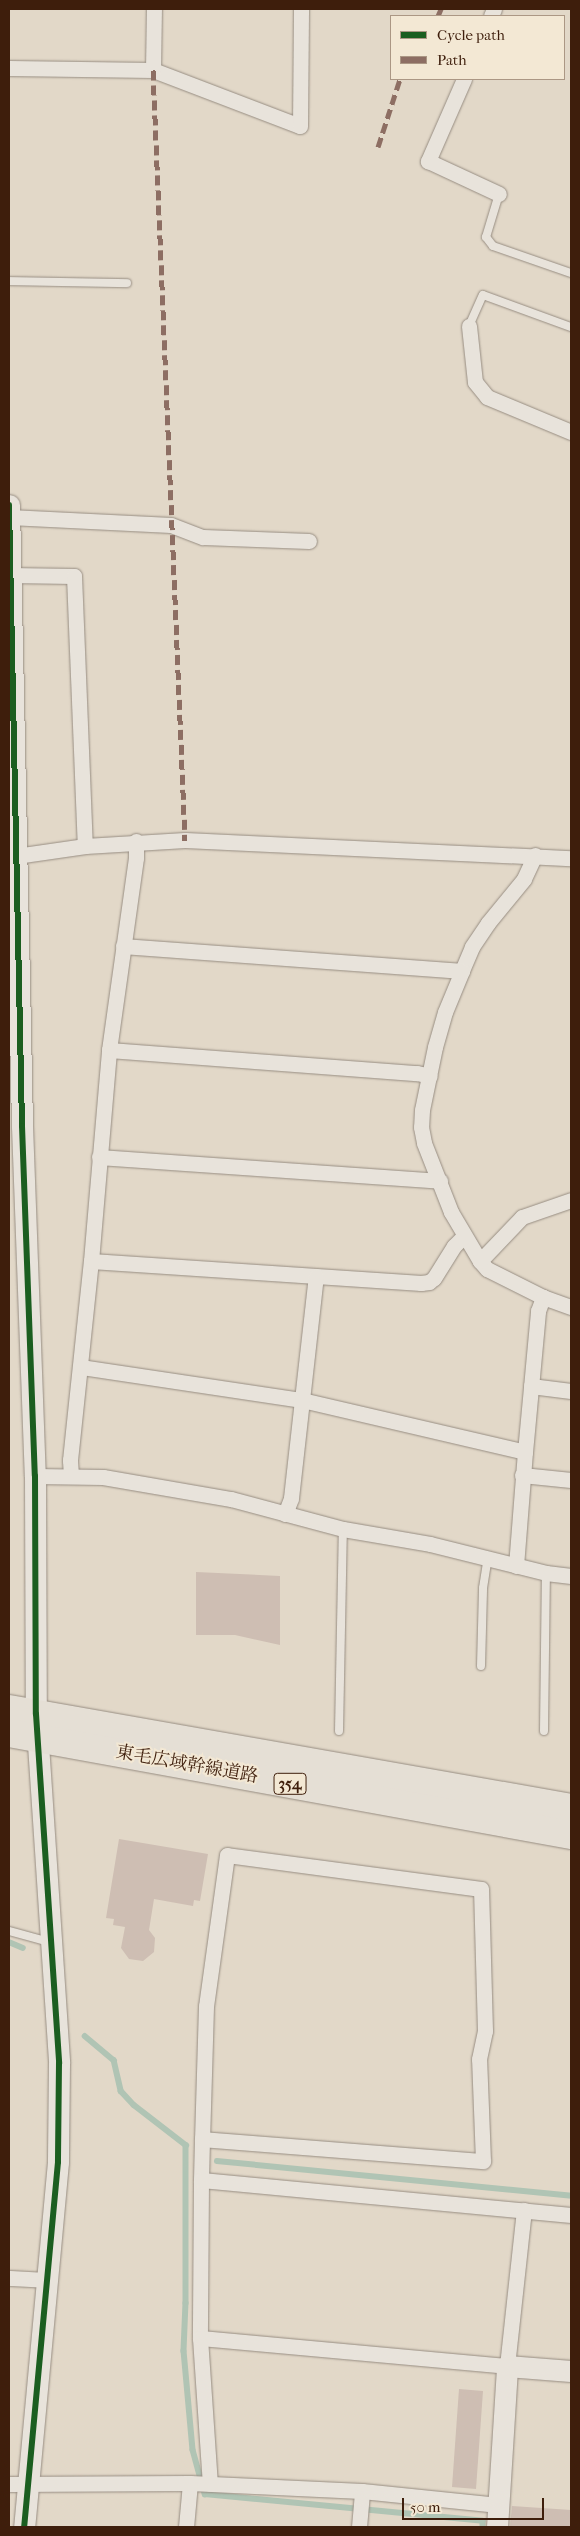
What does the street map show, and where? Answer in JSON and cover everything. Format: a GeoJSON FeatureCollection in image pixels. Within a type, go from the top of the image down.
{"type":"FeatureCollection","features":[{"type":"Feature","properties":{"kind":"highway","name":"東毛広域幹線道路"},"geometry":{"type":"LineString","coordinates":[[9,1709],[36,1726],[571,1835]]}},
{"type":"Feature","properties":{"kind":"highway","name":"東毛広域幹線道路"},"geometry":{"type":"LineString","coordinates":[[9,1733],[36,1726],[571,1808]]}},
{"type":"Feature","properties":{"kind":"street"},"geometry":{"type":"LineString","coordinates":[[152,70],[154,9]]}},
{"type":"Feature","properties":{"kind":"street"},"geometry":{"type":"LineString","coordinates":[[9,68],[152,70],[300,126],[301,9]]}},
{"type":"Feature","properties":{"kind":"street"},"geometry":{"type":"LineString","coordinates":[[464,80],[428,162],[499,194]]}},
{"type":"Feature","properties":{"kind":"street"},"geometry":{"type":"LineString","coordinates":[[469,326],[475,382],[487,397],[571,432]]}},
{"type":"Feature","properties":{"kind":"street"},"geometry":{"type":"LineString","coordinates":[[9,505],[13,856],[35,1476],[36,1726],[59,2063],[58,2162],[48,2280],[18,2485],[24,2527]]}},
{"type":"Feature","properties":{"kind":"street"},"geometry":{"type":"LineString","coordinates":[[9,517],[172,525],[203,536],[309,541]]}},
{"type":"Feature","properties":{"kind":"street"},"geometry":{"type":"LineString","coordinates":[[10,575],[74,576],[85,846]]}},
{"type":"Feature","properties":{"kind":"street"},"geometry":{"type":"LineString","coordinates":[[13,856],[136,841],[185,840],[535,854],[571,858]]}},
{"type":"Feature","properties":{"kind":"street"},"geometry":{"type":"LineString","coordinates":[[71,1475],[70,1460],[81,1367],[109,1050],[136,841]]}},
{"type":"Feature","properties":{"kind":"street"},"geometry":{"type":"LineString","coordinates":[[535,854],[524,878],[488,923],[472,947],[445,1012],[422,1110],[421,1127],[424,1143],[464,1236],[480,1261],[487,1269],[543,1296],[571,1307]]}},
{"type":"Feature","properties":{"kind":"street"},"geometry":{"type":"LineString","coordinates":[[123,946],[462,971]]}},
{"type":"Feature","properties":{"kind":"street"},"geometry":{"type":"LineString","coordinates":[[109,1050],[417,1073],[430,1076]]}},
{"type":"Feature","properties":{"kind":"street"},"geometry":{"type":"LineString","coordinates":[[99,1157],[440,1181]]}},
{"type":"Feature","properties":{"kind":"street"},"geometry":{"type":"LineString","coordinates":[[480,1261],[522,1217],[571,1200]]}},
{"type":"Feature","properties":{"kind":"street"},"geometry":{"type":"LineString","coordinates":[[91,1261],[392,1282],[429,1282],[434,1278],[451,1251],[464,1236]]}},
{"type":"Feature","properties":{"kind":"street"},"geometry":{"type":"LineString","coordinates":[[285,1514],[291,1498],[316,1276]]}},
{"type":"Feature","properties":{"kind":"street"},"geometry":{"type":"LineString","coordinates":[[516,1566],[522,1475],[538,1311],[543,1296]]}},
{"type":"Feature","properties":{"kind":"street"},"geometry":{"type":"LineString","coordinates":[[81,1367],[302,1400],[524,1452]]}},
{"type":"Feature","properties":{"kind":"street"},"geometry":{"type":"LineString","coordinates":[[531,1386],[571,1391]]}},
{"type":"Feature","properties":{"kind":"street"},"geometry":{"type":"LineString","coordinates":[[522,1475],[571,1480]]}},
{"type":"Feature","properties":{"kind":"street"},"geometry":{"type":"LineString","coordinates":[[35,1476],[103,1476],[231,1499],[343,1529],[430,1544],[546,1573],[571,1576]]}},
{"type":"Feature","properties":{"kind":"street"},"geometry":{"type":"LineString","coordinates":[[202,2139],[483,2161],[479,2059],[485,2031],[481,1889],[227,1855],[206,2006],[202,2139],[200,2338],[210,2484]]}},
{"type":"Feature","properties":{"kind":"street"},"geometry":{"type":"LineString","coordinates":[[201,2180],[571,2214]]}},
{"type":"Feature","properties":{"kind":"street"},"geometry":{"type":"LineString","coordinates":[[497,2527],[507,2366],[524,2210]]}},
{"type":"Feature","properties":{"kind":"street"},"geometry":{"type":"LineString","coordinates":[[9,2278],[48,2280]]}},
{"type":"Feature","properties":{"kind":"street"},"geometry":{"type":"LineString","coordinates":[[200,2338],[571,2371]]}},
{"type":"Feature","properties":{"kind":"street"},"geometry":{"type":"LineString","coordinates":[[18,2485],[190,2483],[362,2491],[498,2505]]}},
{"type":"Feature","properties":{"kind":"street"},"geometry":{"type":"LineString","coordinates":[[186,2527],[190,2483]]}},
{"type":"Feature","properties":{"kind":"street"},"geometry":{"type":"LineString","coordinates":[[360,2527],[362,2491]]}},
{"type":"Feature","properties":{"kind":"lane"},"geometry":{"type":"LineString","coordinates":[[499,194],[486,237],[493,246],[571,273]]}},
{"type":"Feature","properties":{"kind":"lane"},"geometry":{"type":"LineString","coordinates":[[9,281],[128,283]]}},
{"type":"Feature","properties":{"kind":"lane"},"geometry":{"type":"LineString","coordinates":[[469,326],[483,295],[571,327]]}},
{"type":"Feature","properties":{"kind":"lane"},"geometry":{"type":"LineString","coordinates":[[339,1731],[343,1529]]}},
{"type":"Feature","properties":{"kind":"lane"},"geometry":{"type":"LineString","coordinates":[[481,1666],[483,1588],[488,1558]]}},
{"type":"Feature","properties":{"kind":"lane"},"geometry":{"type":"LineString","coordinates":[[544,1731],[546,1573]]}},
{"type":"Feature","properties":{"kind":"lane"},"geometry":{"type":"LineString","coordinates":[[9,1931],[51,1942]]}},
{"type":"Feature","properties":{"kind":"building"},"geometry":{"type":"Polygon","coordinates":[[[196,1572],[280,1576],[280,1645],[235,1635],[196,1635],[196,1572]]]}},
{"type":"Feature","properties":{"kind":"building"},"geometry":{"type":"Polygon","coordinates":[[[119,1839],[208,1854],[200,1901],[194,1900],[193,1906],[154,1899],[149,1930],[155,1938],[154,1952],[143,1961],[129,1959],[121,1948],[125,1927],[113,1925],[114,1919],[106,1918],[119,1839]]]}},
{"type":"Feature","properties":{"kind":"building"},"geometry":{"type":"Polygon","coordinates":[[[459,2389],[483,2391],[476,2489],[452,2487],[459,2389]]]}},
{"type":"Feature","properties":{"kind":"building"},"geometry":{"type":"Polygon","coordinates":[[[512,2506],[571,2510],[571,2527],[510,2527],[512,2506]]]}},
{"type":"Feature","properties":{"kind":"waterway"},"geometry":{"type":"LineString","coordinates":[[9,1942],[23,1948]]}},
{"type":"Feature","properties":{"kind":"waterway"},"geometry":{"type":"LineString","coordinates":[[85,2036],[114,2060],[121,2091],[134,2105],[186,2145],[186,2303],[184,2351],[193,2450],[205,2494],[483,2521],[483,2527]]}},
{"type":"Feature","properties":{"kind":"waterway"},"geometry":{"type":"LineString","coordinates":[[217,2161],[571,2196]]}},
{"type":"Feature","properties":{"kind":"marked path"},"geometry":{"type":"LineString","coordinates":[[438,15],[441,9]]}},
{"type":"Feature","properties":{"kind":"marked path"},"geometry":{"type":"LineString","coordinates":[[153,70],[185,840]]}},
{"type":"Feature","properties":{"kind":"marked path"},"geometry":{"type":"LineString","coordinates":[[378,147],[400,80]]}},
{"type":"Feature","properties":{"kind":"cycle path"},"geometry":{"type":"LineString","coordinates":[[9,505],[22,1126],[35,1476],[36,1714],[59,2063],[58,2162],[24,2527]]}}]}
